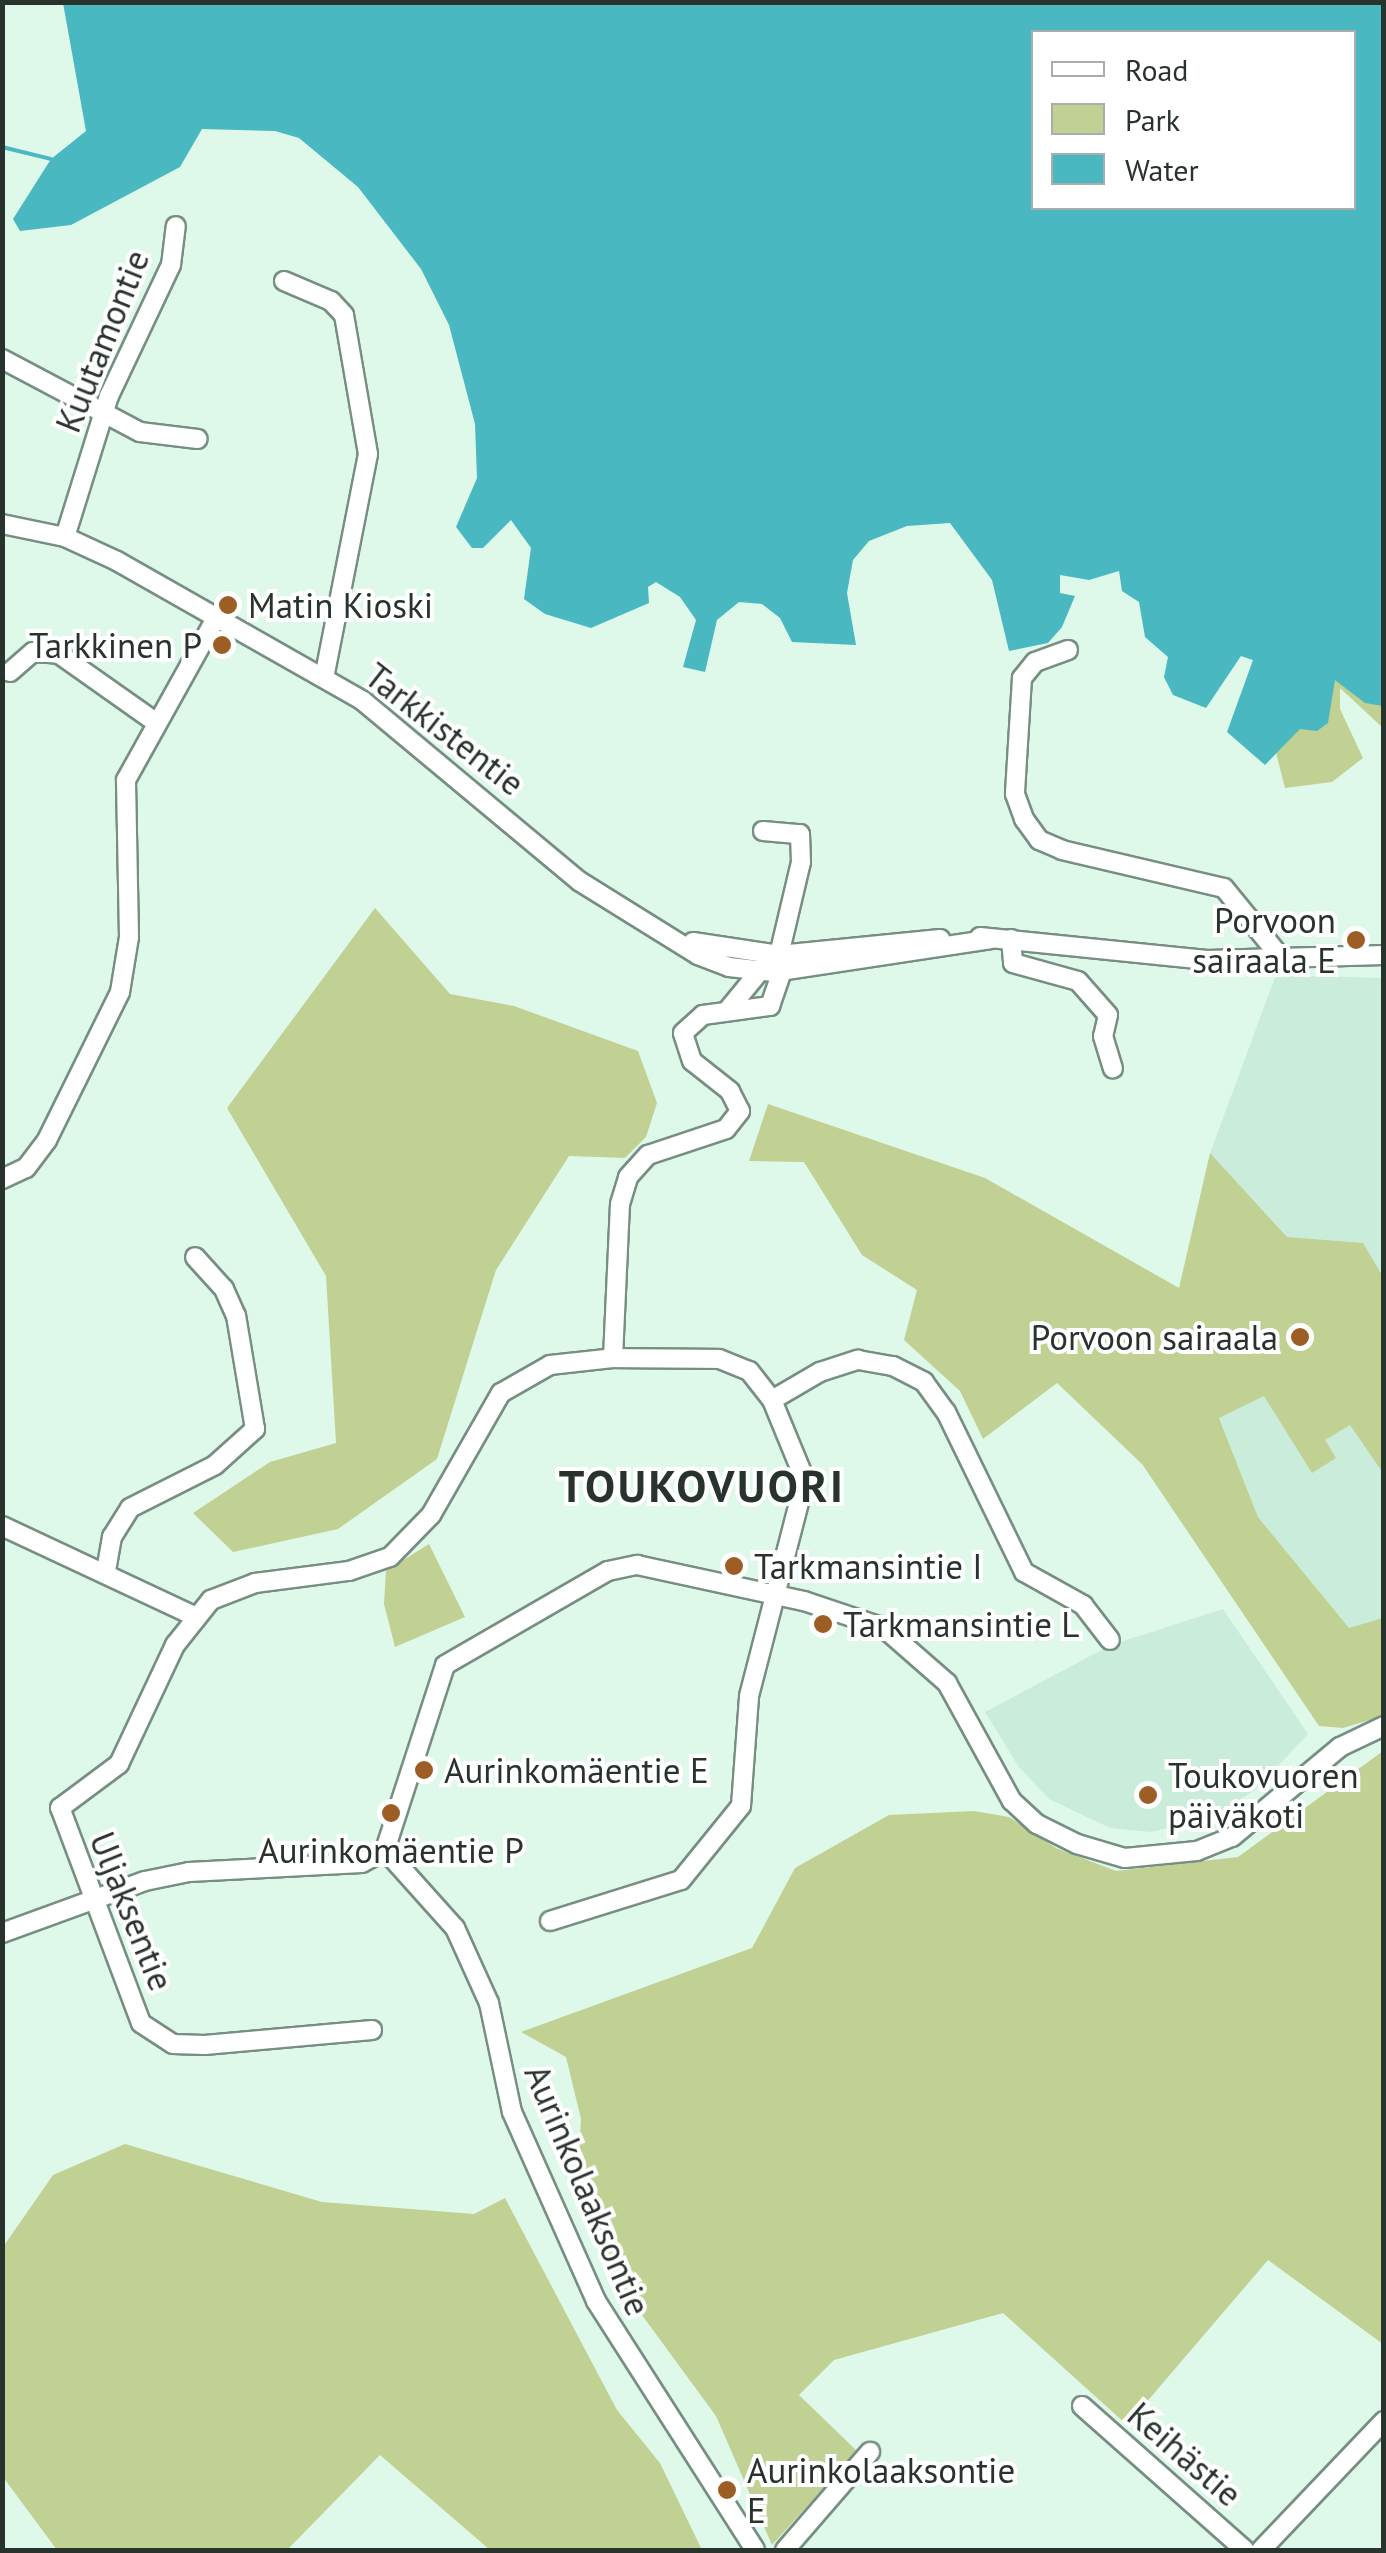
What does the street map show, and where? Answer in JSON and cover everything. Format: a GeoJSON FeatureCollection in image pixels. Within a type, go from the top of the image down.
{"type":"FeatureCollection","features":[{"type":"Feature","properties":{"kind":"street","name":"Kuutamontie"},"geometry":{"type":"LineString","coordinates":[[65,537],[104,416],[171,265],[176,226]]}},
{"type":"Feature","properties":{"kind":"street"},"geometry":{"type":"LineString","coordinates":[[284,281],[331,301],[344,315],[368,454],[324,678]]}},
{"type":"Feature","properties":{"kind":"street"},"geometry":{"type":"LineString","coordinates":[[2,359],[140,432],[198,439]]}},
{"type":"Feature","properties":{"kind":"street","name":"Tarkkistentie"},"geometry":{"type":"LineString","coordinates":[[2,524],[65,537],[324,678],[403,730],[579,880],[729,967],[758,971]]}},
{"type":"Feature","properties":{"kind":"street"},"geometry":{"type":"LineString","coordinates":[[2,1178],[26,1168],[47,1140],[120,992],[129,937],[126,780],[154,721],[215,620]]}},
{"type":"Feature","properties":{"kind":"street"},"geometry":{"type":"LineString","coordinates":[[1068,650],[1035,662],[1022,678],[1015,794],[1038,840],[1062,850],[1224,888],[1282,960]]}},
{"type":"Feature","properties":{"kind":"street"},"geometry":{"type":"LineString","coordinates":[[10,672],[33,652],[59,654],[154,721]]}},
{"type":"Feature","properties":{"kind":"street"},"geometry":{"type":"LineString","coordinates":[[613,1358],[622,1190],[648,1155],[735,1122],[738,1102],[692,1061],[683,1040],[691,1022],[727,1011],[770,1006],[802,862],[800,834],[763,831]]}},
{"type":"Feature","properties":{"kind":"street","name":"Tarkkistentie"},"geometry":{"type":"LineString","coordinates":[[670,936],[781,963],[1011,938],[1207,960],[1384,955]]}},
{"type":"Feature","properties":{"kind":"street"},"geometry":{"type":"LineString","coordinates":[[1011,938],[1013,964],[1078,981],[1108,1014],[1104,1036],[1112,1068]]}},
{"type":"Feature","properties":{"kind":"street"},"geometry":{"type":"LineString","coordinates":[[727,1011],[758,971],[781,963]]}},
{"type":"Feature","properties":{"kind":"street"},"geometry":{"type":"LineString","coordinates":[[106,1572],[112,1537],[130,1508],[216,1465],[254,1428],[236,1316],[224,1289],[195,1257]]}},
{"type":"Feature","properties":{"kind":"street","name":"Uljaksentie"},"geometry":{"type":"LineString","coordinates":[[372,2030],[326,2039],[173,2044],[142,2023],[60,1808],[119,1764],[194,1616],[231,1589],[349,1571],[390,1556],[431,1515],[501,1393],[550,1365],[613,1358],[720,1359],[749,1371],[772,1400]]}},
{"type":"Feature","properties":{"kind":"street"},"geometry":{"type":"LineString","coordinates":[[550,1921],[681,1880],[742,1806],[750,1696],[805,1480],[772,1400],[820,1372],[858,1360],[892,1366],[924,1382],[946,1412],[1024,1572],[1083,1605],[1110,1640]]}},
{"type":"Feature","properties":{"kind":"street"},"geometry":{"type":"LineString","coordinates":[[2,1526],[194,1616]]}},
{"type":"Feature","properties":{"kind":"street"},"geometry":{"type":"LineString","coordinates":[[2,1934],[93,1897],[189,1872],[362,1863],[385,1850],[434,1684],[464,1649],[608,1571],[637,1564],[775,1596],[884,1628],[912,1648],[947,1682],[1012,1801],[1063,1837],[1125,1858],[1197,1851],[1232,1836],[1340,1747],[1384,1726]]}},
{"type":"Feature","properties":{"kind":"street","name":"Aurinkolaaksontie"},"geometry":{"type":"LineString","coordinates":[[385,1850],[455,1928],[489,2003],[512,2112],[596,2301],[754,2550]]}},
{"type":"Feature","properties":{"kind":"street","name":"Keihästie"},"geometry":{"type":"LineString","coordinates":[[1082,2406],[1245,2550]]}},
{"type":"Feature","properties":{"kind":"street"},"geometry":{"type":"LineString","coordinates":[[1261,2550],[1384,2421]]}},
{"type":"Feature","properties":{"kind":"street"},"geometry":{"type":"LineString","coordinates":[[785,2550],[870,2452]]}},
{"type":"Feature","properties":{"kind":"shaded area","name":"Porvoon sairaala"},"geometry":{"type":"Polygon","coordinates":[[[1276,975],[1383,978],[1383,1619],[1349,1629],[1258,1517],[1219,1417],[1210,1153],[1276,975]]]}},
{"type":"Feature","properties":{"kind":"shaded area"},"geometry":{"type":"Polygon","coordinates":[[[1223,1609],[1308,1734],[1255,1790],[1213,1817],[1151,1832],[1110,1828],[1049,1799],[1019,1767],[985,1712],[1111,1645],[1223,1609]]]}},
{"type":"Feature","properties":{"kind":"green space"},"geometry":{"type":"Polygon","coordinates":[[[1383,600],[1383,728],[1340,688],[1340,709],[1363,758],[1332,782],[1285,788],[1274,745],[1383,600]]]}},
{"type":"Feature","properties":{"kind":"green space"},"geometry":{"type":"Polygon","coordinates":[[[375,908],[450,994],[514,1006],[638,1051],[657,1103],[646,1137],[625,1158],[569,1156],[496,1270],[437,1459],[338,1529],[233,1552],[193,1513],[270,1462],[336,1443],[326,1276],[227,1108],[375,908]]]}},
{"type":"Feature","properties":{"kind":"green space"},"geometry":{"type":"Polygon","coordinates":[[[768,1104],[985,1178],[1179,1288],[1210,1153],[1287,1237],[1363,1243],[1383,1277],[1383,1473],[1350,1425],[1325,1440],[1336,1458],[1312,1473],[1264,1396],[1219,1418],[1258,1517],[1349,1628],[1383,1618],[1383,1716],[1343,1728],[1319,1726],[1142,1464],[1057,1383],[983,1439],[960,1391],[904,1340],[917,1290],[862,1255],[804,1162],[749,1161],[768,1104]]]}},
{"type":"Feature","properties":{"kind":"green space"},"geometry":{"type":"Polygon","coordinates":[[[429,1544],[465,1617],[395,1647],[384,1604],[386,1571],[429,1544]]]}},
{"type":"Feature","properties":{"kind":"green space"},"geometry":{"type":"Polygon","coordinates":[[[1383,1751],[1383,2344],[1268,2260],[1127,2425],[1003,2313],[834,2360],[799,2395],[857,2451],[772,2545],[716,2416],[617,2281],[577,2185],[581,2119],[566,2057],[521,2032],[752,1948],[795,1868],[889,1815],[974,1811],[1009,1817],[1056,1848],[1116,1871],[1238,1857],[1383,1751]]]}},
{"type":"Feature","properties":{"kind":"green space"},"geometry":{"type":"Polygon","coordinates":[[[125,2144],[322,2202],[474,2214],[505,2198],[617,2410],[660,2463],[702,2550],[490,2550],[380,2455],[287,2550],[57,2550],[3,2477],[3,2247],[53,2175],[125,2144]]]}},
{"type":"Feature","properties":{"kind":"water"},"geometry":{"type":"Polygon","coordinates":[[[63,3],[1383,3],[1383,706],[1365,703],[1335,680],[1328,723],[1317,731],[1300,729],[1265,765],[1227,732],[1253,660],[1241,656],[1206,708],[1173,695],[1164,677],[1168,657],[1145,637],[1139,602],[1122,591],[1119,571],[1089,580],[1060,575],[1060,593],[1075,596],[1062,627],[1048,643],[1009,651],[992,580],[950,523],[907,526],[869,541],[853,560],[847,593],[856,645],[792,642],[780,618],[762,604],[739,602],[717,620],[705,672],[683,667],[696,620],[680,597],[656,582],[648,587],[649,603],[591,628],[545,614],[524,599],[531,548],[511,520],[483,548],[472,548],[456,527],[477,478],[475,424],[449,325],[421,269],[358,187],[299,138],[275,131],[202,129],[180,167],[71,225],[20,231],[13,219],[51,159],[86,131],[63,3]]]}},
{"type":"Feature","properties":{"kind":"waterway"},"geometry":{"type":"LineString","coordinates":[[2,147],[51,159]]}},
{"type":"Feature","properties":{"kind":"place","name":"Matin Kioski"},"geometry":{"type":"Point","coordinates":[228,605]}},
{"type":"Feature","properties":{"kind":"place","name":"Tarkkinen P"},"geometry":{"type":"Point","coordinates":[222,645]}},
{"type":"Feature","properties":{"kind":"place","name":"Porvoon sairaala E"},"geometry":{"type":"Point","coordinates":[1356,940]}},
{"type":"Feature","properties":{"kind":"place","name":"Porvoon sairaala"},"geometry":{"type":"Point","coordinates":[1300,1337]}},
{"type":"Feature","properties":{"kind":"place","name":"Tarkmansintie I"},"geometry":{"type":"Point","coordinates":[734,1566]}},
{"type":"Feature","properties":{"kind":"place","name":"Tarkmansintie L"},"geometry":{"type":"Point","coordinates":[823,1624]}},
{"type":"Feature","properties":{"kind":"place","name":"Aurinkomäentie E"},"geometry":{"type":"Point","coordinates":[424,1770]}},
{"type":"Feature","properties":{"kind":"place","name":"Toukovuoren päiväkoti"},"geometry":{"type":"Point","coordinates":[1148,1795]}},
{"type":"Feature","properties":{"kind":"place","name":"Aurinkomäentie P"},"geometry":{"type":"Point","coordinates":[391,1813]}},
{"type":"Feature","properties":{"kind":"place","name":"Aurinkolaaksontie E"},"geometry":{"type":"Point","coordinates":[727,2490]}},
{"type":"Feature","properties":{"kind":"district","name":"TOUKOVUORI"},"geometry":{"type":"Point","coordinates":[702,1486]}}]}
